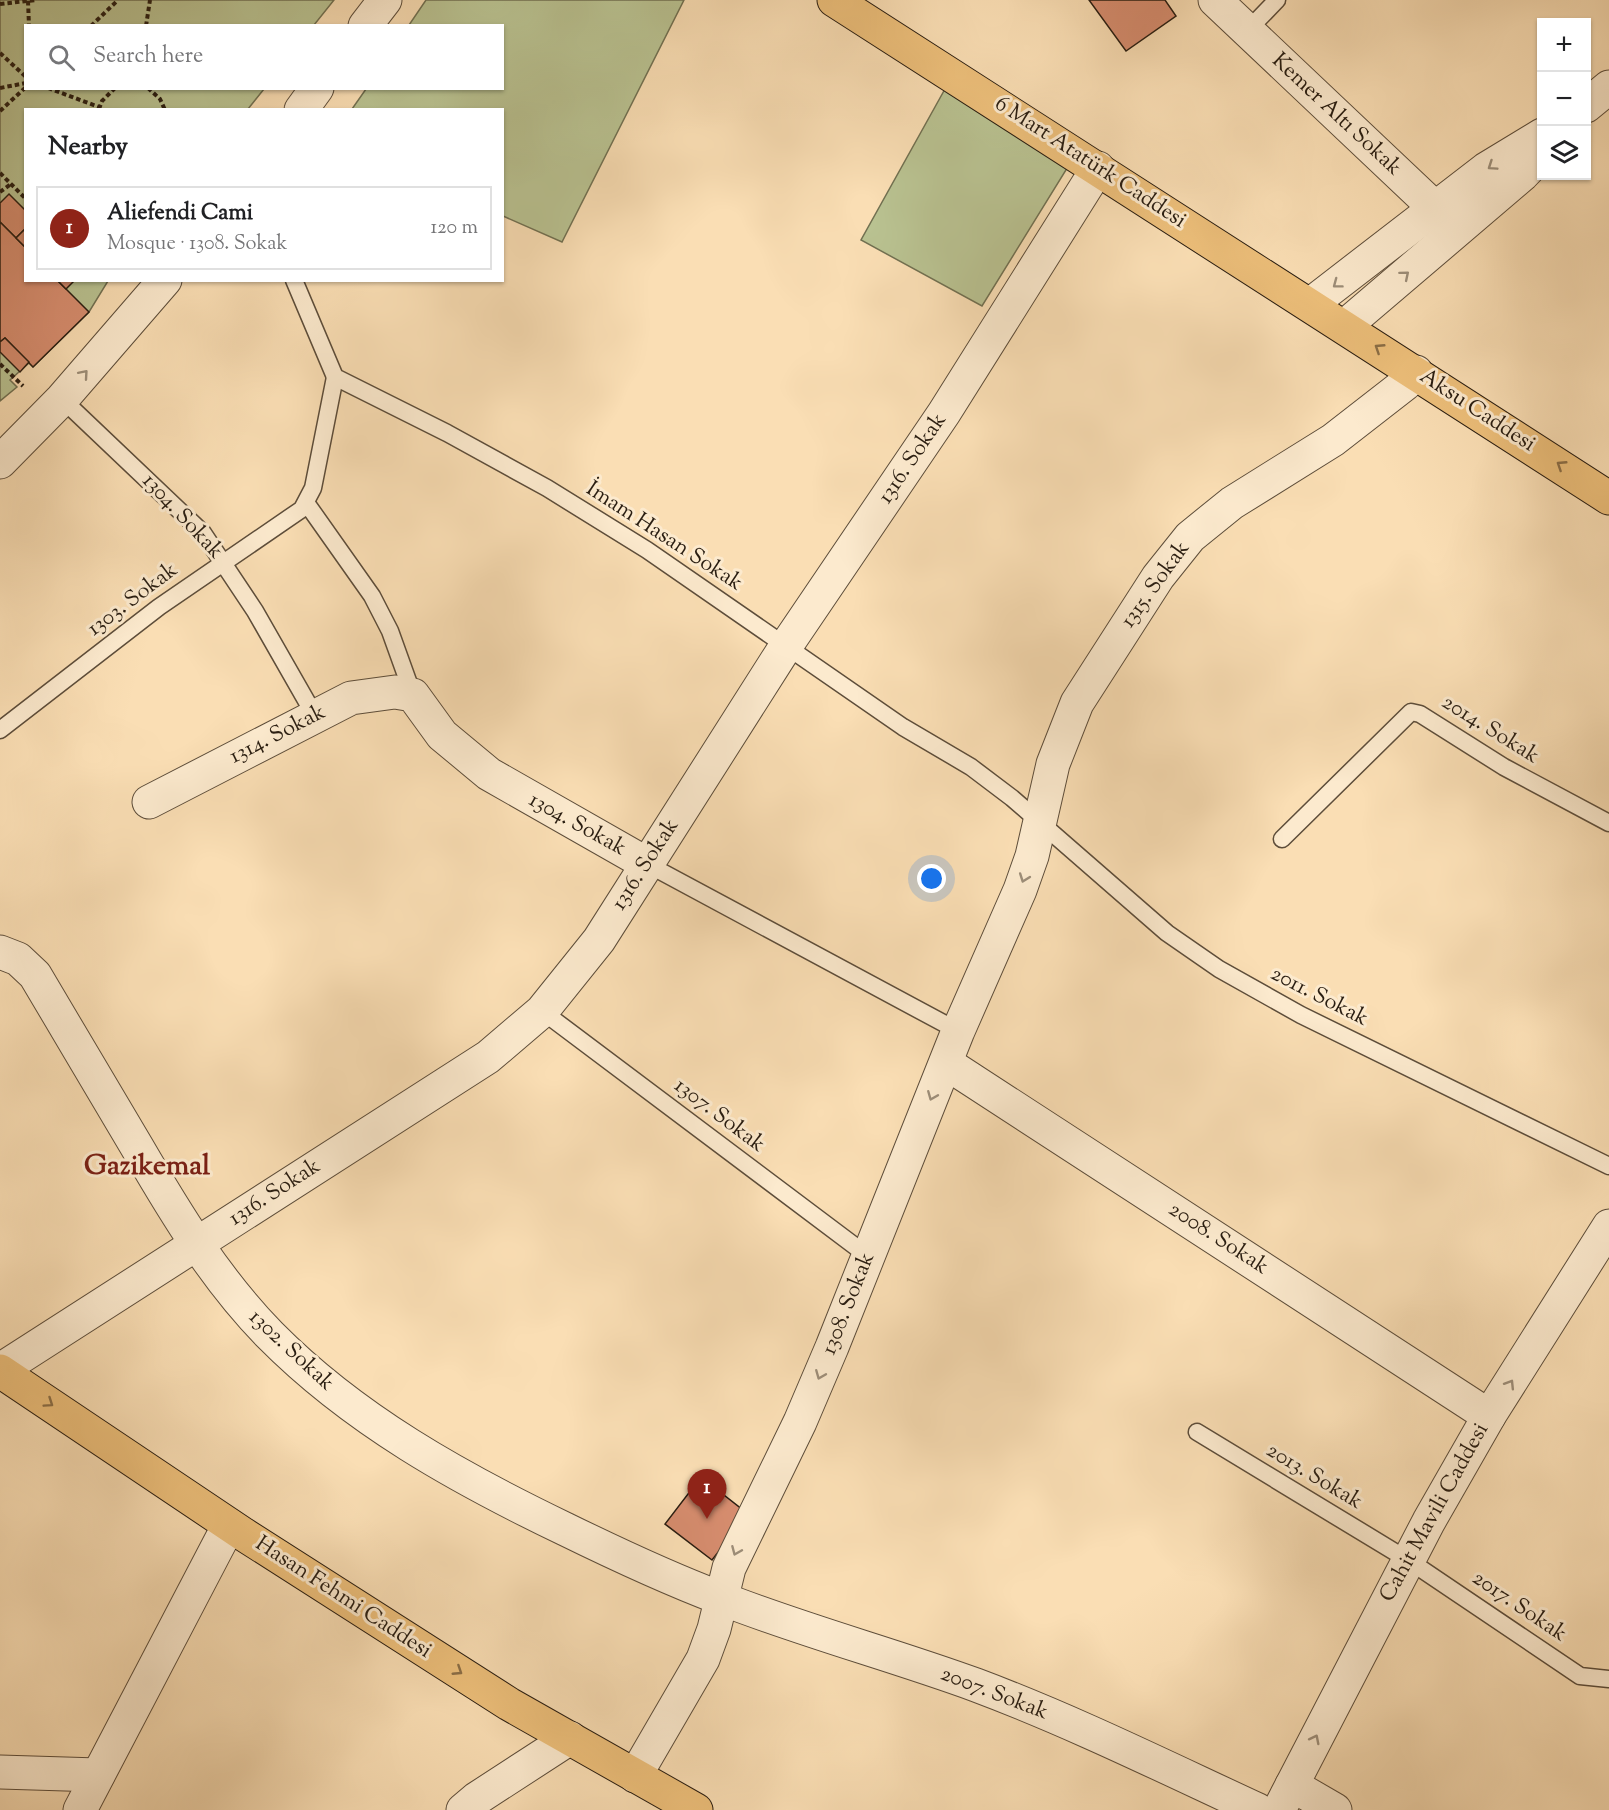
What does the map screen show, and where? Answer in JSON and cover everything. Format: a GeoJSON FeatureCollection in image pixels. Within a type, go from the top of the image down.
{"type":"FeatureCollection","features":[{"type":"Feature","properties":{"kind":"main road","name":"6 Mart Atatürk Caddesi"},"geometry":{"type":"LineString","coordinates":[[834,0],[1345,326]]}},
{"type":"Feature","properties":{"kind":"main road","name":"Aksu Caddesi"},"geometry":{"type":"LineString","coordinates":[[1345,326],[1608,497]]}},
{"type":"Feature","properties":{"kind":"main road","name":"Hasan Fehmi Caddesi"},"geometry":{"type":"LineString","coordinates":[[0,1370],[229,1525],[509,1704],[696,1810]]}},
{"type":"Feature","properties":{"kind":"street"},"geometry":{"type":"LineString","coordinates":[[367,24],[385,0]]}},
{"type":"Feature","properties":{"kind":"street","name":"Kemer Altı Sokak"},"geometry":{"type":"LineString","coordinates":[[1215,0],[1246,32],[1447,219]]}},
{"type":"Feature","properties":{"kind":"street"},"geometry":{"type":"LineString","coordinates":[[1591,103],[1609,87]]}},
{"type":"Feature","properties":{"kind":"street"},"geometry":{"type":"LineString","coordinates":[[302,108],[316,90]]}},
{"type":"Feature","properties":{"kind":"street"},"geometry":{"type":"LineString","coordinates":[[1345,326],[1447,219],[1486,169],[1537,138]]}},
{"type":"Feature","properties":{"kind":"street"},"geometry":{"type":"LineString","coordinates":[[1311,304],[1447,219],[1537,157]]}},
{"type":"Feature","properties":{"kind":"street","name":"1316. Sokak"},"geometry":{"type":"LineString","coordinates":[[0,1370],[488,1057],[542,1011],[567,983],[599,940],[786,646],[944,413],[1098,168]]}},
{"type":"Feature","properties":{"kind":"street"},"geometry":{"type":"LineString","coordinates":[[0,462],[46,396],[163,282]]}},
{"type":"Feature","properties":{"kind":"street","name":"1315. Sokak"},"geometry":{"type":"LineString","coordinates":[[1038,821],[1060,743],[1077,703],[1176,552],[1211,519],[1333,440],[1405,384],[1416,372]]}},
{"type":"Feature","properties":{"kind":"street","name":"1314. Sokak"},"geometry":{"type":"LineString","coordinates":[[149,802],[351,698],[395,692],[413,695]]}},
{"type":"Feature","properties":{"kind":"street","name":"1304. Sokak"},"geometry":{"type":"LineString","coordinates":[[413,695],[442,735],[480,768],[524,796],[647,864]]}},
{"type":"Feature","properties":{"kind":"street","name":"1308. Sokak"},"geometry":{"type":"LineString","coordinates":[[635,1776],[703,1659],[714,1629],[729,1568],[801,1422],[958,1031],[1020,890],[1032,856],[1038,821]]}},
{"type":"Feature","properties":{"kind":"street","name":"1302. Sokak"},"geometry":{"type":"LineString","coordinates":[[0,952],[18,959],[35,975],[196,1244],[233,1294],[270,1335],[320,1382],[372,1421],[432,1459],[508,1501],[652,1570],[721,1599]]}},
{"type":"Feature","properties":{"kind":"street","name":"2008. Sokak"},"geometry":{"type":"LineString","coordinates":[[946,1062],[1490,1416]]}},
{"type":"Feature","properties":{"kind":"street","name":"Cahit Mavili Caddesi"},"geometry":{"type":"LineString","coordinates":[[1286,1798],[1408,1560],[1490,1416],[1603,1249]]}},
{"type":"Feature","properties":{"kind":"street"},"geometry":{"type":"LineString","coordinates":[[80,1810],[229,1525]]}},
{"type":"Feature","properties":{"kind":"street","name":"2007. Sokak"},"geometry":{"type":"LineString","coordinates":[[721,1599],[977,1686],[1095,1734],[1258,1810]]}},
{"type":"Feature","properties":{"kind":"street"},"geometry":{"type":"LineString","coordinates":[[464,1810],[476,1799],[570,1738]]}},
{"type":"Feature","properties":{"kind":"street"},"geometry":{"type":"LineString","coordinates":[[0,1772],[98,1775]]}},
{"type":"Feature","properties":{"kind":"street"},"geometry":{"type":"LineString","coordinates":[[1286,1798],[1335,1810]]}},
{"type":"Feature","properties":{"kind":"lane"},"geometry":{"type":"LineString","coordinates":[[1246,32],[1277,0]]}},
{"type":"Feature","properties":{"kind":"lane"},"geometry":{"type":"LineString","coordinates":[[295,282],[335,377],[313,488],[307,504]]}},
{"type":"Feature","properties":{"kind":"lane","name":"İmam Hasan Sokak"},"geometry":{"type":"LineString","coordinates":[[335,377],[447,433],[547,488],[647,550],[903,727],[971,767],[1038,821]]}},
{"type":"Feature","properties":{"kind":"lane","name":"1304. Sokak"},"geometry":{"type":"LineString","coordinates":[[46,396],[167,497],[202,533],[224,562],[315,716]]}},
{"type":"Feature","properties":{"kind":"lane","name":"1304. Sokak"},"geometry":{"type":"LineString","coordinates":[[307,504],[372,596],[390,631],[413,695]]}},
{"type":"Feature","properties":{"kind":"lane","name":"1303. Sokak"},"geometry":{"type":"LineString","coordinates":[[0,730],[159,607],[307,504]]}},
{"type":"Feature","properties":{"kind":"lane","name":"2014. Sokak"},"geometry":{"type":"LineString","coordinates":[[1282,840],[1411,712],[1420,714],[1504,767],[1609,823]]}},
{"type":"Feature","properties":{"kind":"lane","name":"2011. Sokak"},"geometry":{"type":"LineString","coordinates":[[1038,821],[1167,933],[1219,969],[1300,1015],[1609,1166]]}},
{"type":"Feature","properties":{"kind":"lane","name":"1304. Sokak"},"geometry":{"type":"LineString","coordinates":[[647,864],[958,1031]]}},
{"type":"Feature","properties":{"kind":"lane","name":"1307. Sokak"},"geometry":{"type":"LineString","coordinates":[[542,1011],[868,1256]]}},
{"type":"Feature","properties":{"kind":"lane","name":"2013. Sokak"},"geometry":{"type":"LineString","coordinates":[[1197,1432],[1408,1560]]}},
{"type":"Feature","properties":{"kind":"lane","name":"2017. Sokak"},"geometry":{"type":"LineString","coordinates":[[1408,1560],[1580,1676],[1609,1679]]}},
{"type":"Feature","properties":{"kind":"path"},"geometry":{"type":"LineString","coordinates":[[0,4],[36,0]]}},
{"type":"Feature","properties":{"kind":"path"},"geometry":{"type":"LineString","coordinates":[[92,24],[118,0]]}},
{"type":"Feature","properties":{"kind":"path"},"geometry":{"type":"LineString","coordinates":[[146,24],[150,0]]}},
{"type":"Feature","properties":{"kind":"path"},"geometry":{"type":"LineString","coordinates":[[28,1],[29,24]]}},
{"type":"Feature","properties":{"kind":"path"},"geometry":{"type":"LineString","coordinates":[[0,53],[24,75]]}},
{"type":"Feature","properties":{"kind":"path"},"geometry":{"type":"LineString","coordinates":[[0,88],[24,85]]}},
{"type":"Feature","properties":{"kind":"path"},"geometry":{"type":"LineString","coordinates":[[0,111],[24,87]]}},
{"type":"Feature","properties":{"kind":"path"},"geometry":{"type":"LineString","coordinates":[[53,90],[99,108],[113,90]]}},
{"type":"Feature","properties":{"kind":"path"},"geometry":{"type":"LineString","coordinates":[[150,90],[160,99],[164,108]]}},
{"type":"Feature","properties":{"kind":"path"},"geometry":{"type":"LineString","coordinates":[[0,174],[24,197]]}},
{"type":"Feature","properties":{"kind":"path"},"geometry":{"type":"LineString","coordinates":[[0,192],[11,184]]}},
{"type":"Feature","properties":{"kind":"path"},"geometry":{"type":"LineString","coordinates":[[0,364],[46,396]]}},
{"type":"Feature","properties":{"kind":"green space"},"geometry":{"type":"Polygon","coordinates":[[[0,0],[334,0],[315,24],[24,24],[24,90],[263,90],[249,108],[24,108],[24,282],[107,282],[89,312],[33,367],[29,363],[10,380],[17,387],[0,401],[0,0]]]}},
{"type":"Feature","properties":{"kind":"green space"},"geometry":{"type":"Polygon","coordinates":[[[426,0],[684,0],[562,242],[504,216],[504,108],[353,108],[365,90],[504,90],[504,24],[410,24],[426,0]]]}},
{"type":"Feature","properties":{"kind":"green space"},"geometry":{"type":"Polygon","coordinates":[[[950,80],[1074,157],[982,306],[861,240],[950,80]]]}},
{"type":"Feature","properties":{"kind":"building"},"geometry":{"type":"Polygon","coordinates":[[[1089,0],[1165,0],[1176,16],[1126,51],[1089,0]]]}},
{"type":"Feature","properties":{"kind":"building"},"geometry":{"type":"Polygon","coordinates":[[[9,194],[24,209],[24,230],[16,238],[0,222],[0,203],[9,194]]]}},
{"type":"Feature","properties":{"kind":"building"},"geometry":{"type":"Polygon","coordinates":[[[0,222],[24,246],[24,282],[59,282],[89,312],[33,367],[5,338],[0,342],[0,222]]]}},
{"type":"Feature","properties":{"kind":"building"},"geometry":{"type":"Polygon","coordinates":[[[24,230],[24,246],[16,238],[24,230]]]}},
{"type":"Feature","properties":{"kind":"building"},"geometry":{"type":"Polygon","coordinates":[[[59,282],[73,282],[66,289],[59,282]]]}},
{"type":"Feature","properties":{"kind":"building"},"geometry":{"type":"Polygon","coordinates":[[[5,338],[29,362],[20,372],[0,352],[0,342],[5,338]]]}},
{"type":"Feature","properties":{"kind":"building"},"geometry":{"type":"Polygon","coordinates":[[[701,1477],[748,1514],[712,1560],[665,1524],[701,1477]]]}},
{"type":"Feature","properties":{"kind":"place","name":"Aliefendi Cami"},"geometry":{"type":"Point","coordinates":[707,1519]}},
{"type":"Feature","properties":{"kind":"district","name":"Gazikemal"},"geometry":{"type":"Point","coordinates":[147,1167]}}]}
